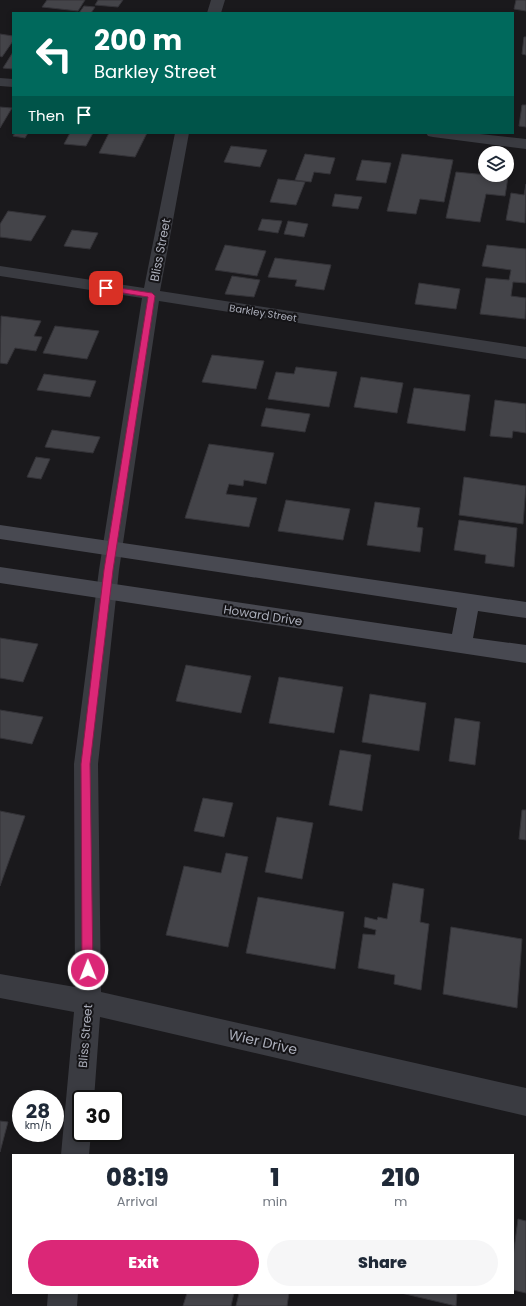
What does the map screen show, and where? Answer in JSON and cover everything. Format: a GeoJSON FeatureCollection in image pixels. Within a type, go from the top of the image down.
{"type":"FeatureCollection","features":[{"type":"Feature","properties":{"kind":"main road"},"geometry":{"type":"LineString","coordinates":[[0,532],[526,610]]}},
{"type":"Feature","properties":{"kind":"main road","name":"Howard Drive"},"geometry":{"type":"LineString","coordinates":[[0,575],[526,654]]}},
{"type":"Feature","properties":{"kind":"main road"},"geometry":{"type":"LineString","coordinates":[[460,644],[469,602]]}},
{"type":"Feature","properties":{"kind":"street"},"geometry":{"type":"LineString","coordinates":[[214,12],[218,0]]}},
{"type":"Feature","properties":{"kind":"street"},"geometry":{"type":"LineString","coordinates":[[0,82],[12,83]]}},
{"type":"Feature","properties":{"kind":"street","name":"Bliss Street"},"geometry":{"type":"LineString","coordinates":[[75,1154],[88,1002],[86,764],[112,549],[152,296],[182,134]]}},
{"type":"Feature","properties":{"kind":"street"},"geometry":{"type":"LineString","coordinates":[[441,134],[526,144]]}},
{"type":"Feature","properties":{"kind":"street","name":"Barkley Street"},"geometry":{"type":"LineString","coordinates":[[0,272],[526,353]]}},
{"type":"Feature","properties":{"kind":"street","name":"Wier Drive"},"geometry":{"type":"LineString","coordinates":[[0,986],[88,1002],[526,1102]]}},
{"type":"Feature","properties":{"kind":"street"},"geometry":{"type":"LineString","coordinates":[[62,1306],[63,1294]]}},
{"type":"Feature","properties":{"kind":"building"},"geometry":{"type":"Polygon","coordinates":[[[47,0],[85,0],[78,11],[42,7],[47,0]]]}},
{"type":"Feature","properties":{"kind":"building"},"geometry":{"type":"Polygon","coordinates":[[[98,0],[123,0],[118,7],[95,5],[98,0]]]}},
{"type":"Feature","properties":{"kind":"building"},"geometry":{"type":"Polygon","coordinates":[[[516,0],[526,0],[526,11],[514,9],[516,0]]]}},
{"type":"Feature","properties":{"kind":"building"},"geometry":{"type":"Polygon","coordinates":[[[84,6],[95,7],[92,12],[80,12],[84,6]]]}},
{"type":"Feature","properties":{"kind":"building"},"geometry":{"type":"Polygon","coordinates":[[[0,34],[12,36],[12,42],[2,57],[0,56],[0,34]]]}},
{"type":"Feature","properties":{"kind":"building"},"geometry":{"type":"Polygon","coordinates":[[[524,37],[526,37],[526,55],[522,54],[524,37]]]}},
{"type":"Feature","properties":{"kind":"building"},"geometry":{"type":"Polygon","coordinates":[[[12,54],[12,69],[3,68],[12,54]]]}},
{"type":"Feature","properties":{"kind":"building"},"geometry":{"type":"Polygon","coordinates":[[[522,105],[526,105],[526,127],[519,126],[522,105]]]}},
{"type":"Feature","properties":{"kind":"building"},"geometry":{"type":"Polygon","coordinates":[[[0,107],[12,108],[0,128],[0,107]]]}},
{"type":"Feature","properties":{"kind":"building"},"geometry":{"type":"Polygon","coordinates":[[[14,134],[27,134],[25,138],[13,136],[14,134]]]}},
{"type":"Feature","properties":{"kind":"building"},"geometry":{"type":"Polygon","coordinates":[[[69,134],[92,134],[86,146],[64,144],[69,134]]]}},
{"type":"Feature","properties":{"kind":"building"},"geometry":{"type":"Polygon","coordinates":[[[108,134],[146,134],[135,157],[99,153],[108,134]]]}},
{"type":"Feature","properties":{"kind":"building"},"geometry":{"type":"Polygon","coordinates":[[[231,146],[267,150],[260,167],[224,162],[231,146]]]}},
{"type":"Feature","properties":{"kind":"building"},"geometry":{"type":"Polygon","coordinates":[[[305,154],[335,158],[330,174],[314,172],[311,182],[295,180],[305,154]]]}},
{"type":"Feature","properties":{"kind":"building"},"geometry":{"type":"Polygon","coordinates":[[[402,154],[453,160],[444,202],[420,199],[416,214],[387,211],[402,154]]]}},
{"type":"Feature","properties":{"kind":"building"},"geometry":{"type":"Polygon","coordinates":[[[362,160],[391,163],[386,183],[356,180],[362,160]]]}},
{"type":"Feature","properties":{"kind":"building"},"geometry":{"type":"Polygon","coordinates":[[[456,172],[478,174],[478,182],[507,182],[505,196],[486,194],[480,222],[446,218],[456,172]]]}},
{"type":"Feature","properties":{"kind":"building"},"geometry":{"type":"Polygon","coordinates":[[[278,179],[305,182],[296,205],[270,202],[278,179]]]}},
{"type":"Feature","properties":{"kind":"building"},"geometry":{"type":"Polygon","coordinates":[[[526,184],[525,223],[506,220],[511,193],[524,195],[526,184]]]}},
{"type":"Feature","properties":{"kind":"building"},"geometry":{"type":"Polygon","coordinates":[[[335,194],[362,197],[358,209],[332,206],[335,194]]]}},
{"type":"Feature","properties":{"kind":"building"},"geometry":{"type":"Polygon","coordinates":[[[8,211],[46,216],[31,241],[0,237],[0,224],[8,211]]]}},
{"type":"Feature","properties":{"kind":"building"},"geometry":{"type":"Polygon","coordinates":[[[262,219],[282,221],[278,233],[258,230],[262,219]]]}},
{"type":"Feature","properties":{"kind":"building"},"geometry":{"type":"Polygon","coordinates":[[[288,221],[308,224],[304,237],[284,234],[288,221]]]}},
{"type":"Feature","properties":{"kind":"building"},"geometry":{"type":"Polygon","coordinates":[[[72,230],[98,233],[90,249],[64,246],[72,230]]]}},
{"type":"Feature","properties":{"kind":"building"},"geometry":{"type":"Polygon","coordinates":[[[225,245],[266,251],[257,276],[215,270],[225,245]]]}},
{"type":"Feature","properties":{"kind":"building"},"geometry":{"type":"Polygon","coordinates":[[[487,245],[526,249],[526,283],[513,282],[511,296],[526,298],[525,319],[480,314],[486,278],[509,280],[511,270],[482,266],[487,245]]]}},
{"type":"Feature","properties":{"kind":"building"},"geometry":{"type":"Polygon","coordinates":[[[275,258],[331,265],[324,290],[295,286],[297,280],[268,277],[275,258]]]}},
{"type":"Feature","properties":{"kind":"building"},"geometry":{"type":"Polygon","coordinates":[[[232,276],[260,280],[254,297],[225,294],[232,276]]]}},
{"type":"Feature","properties":{"kind":"building"},"geometry":{"type":"Polygon","coordinates":[[[419,283],[460,289],[456,309],[415,304],[419,283]]]}},
{"type":"Feature","properties":{"kind":"building"},"geometry":{"type":"Polygon","coordinates":[[[1,316],[41,321],[34,336],[42,337],[36,351],[15,348],[7,364],[0,363],[1,316]]]}},
{"type":"Feature","properties":{"kind":"building"},"geometry":{"type":"Polygon","coordinates":[[[55,326],[99,331],[87,359],[43,353],[55,326]]]}},
{"type":"Feature","properties":{"kind":"building"},"geometry":{"type":"Polygon","coordinates":[[[212,355],[264,361],[256,389],[202,382],[212,355]]]}},
{"type":"Feature","properties":{"kind":"building"},"geometry":{"type":"Polygon","coordinates":[[[296,367],[337,372],[329,407],[268,399],[276,372],[294,374],[296,367]]]}},
{"type":"Feature","properties":{"kind":"building"},"geometry":{"type":"Polygon","coordinates":[[[44,374],[96,381],[90,397],[37,390],[44,374]]]}},
{"type":"Feature","properties":{"kind":"building"},"geometry":{"type":"Polygon","coordinates":[[[361,377],[403,383],[397,413],[354,407],[361,377]]]}},
{"type":"Feature","properties":{"kind":"building"},"geometry":{"type":"Polygon","coordinates":[[[414,388],[470,395],[465,431],[407,423],[414,388]]]}},
{"type":"Feature","properties":{"kind":"building"},"geometry":{"type":"Polygon","coordinates":[[[495,400],[526,404],[526,433],[513,431],[512,438],[490,436],[495,400]]]}},
{"type":"Feature","properties":{"kind":"building"},"geometry":{"type":"Polygon","coordinates":[[[266,408],[310,414],[305,432],[261,426],[266,408]]]}},
{"type":"Feature","properties":{"kind":"building"},"geometry":{"type":"Polygon","coordinates":[[[52,430],[100,437],[93,453],[45,447],[52,430]]]}},
{"type":"Feature","properties":{"kind":"building"},"geometry":{"type":"Polygon","coordinates":[[[209,444],[274,453],[266,484],[244,480],[243,486],[229,484],[226,494],[257,498],[249,527],[185,518],[209,444]]]}},
{"type":"Feature","properties":{"kind":"building"},"geometry":{"type":"Polygon","coordinates":[[[36,457],[50,459],[41,479],[27,477],[36,457]]]}},
{"type":"Feature","properties":{"kind":"building"},"geometry":{"type":"Polygon","coordinates":[[[464,477],[526,486],[523,524],[459,515],[464,477]]]}},
{"type":"Feature","properties":{"kind":"building"},"geometry":{"type":"Polygon","coordinates":[[[286,500],[350,509],[343,540],[278,531],[286,500]]]}},
{"type":"Feature","properties":{"kind":"building"},"geometry":{"type":"Polygon","coordinates":[[[375,502],[420,508],[417,527],[423,528],[420,552],[367,545],[375,502]]]}},
{"type":"Feature","properties":{"kind":"building"},"geometry":{"type":"Polygon","coordinates":[[[459,520],[517,528],[514,567],[485,563],[486,555],[454,550],[459,520]]]}},
{"type":"Feature","properties":{"kind":"building"},"geometry":{"type":"Polygon","coordinates":[[[0,638],[38,644],[23,682],[0,678],[0,638]]]}},
{"type":"Feature","properties":{"kind":"building"},"geometry":{"type":"Polygon","coordinates":[[[186,665],[251,676],[241,713],[176,701],[186,665]]]}},
{"type":"Feature","properties":{"kind":"building"},"geometry":{"type":"Polygon","coordinates":[[[279,677],[343,687],[334,733],[269,723],[279,677]]]}},
{"type":"Feature","properties":{"kind":"building"},"geometry":{"type":"Polygon","coordinates":[[[370,694],[426,703],[419,751],[362,742],[370,694]]]}},
{"type":"Feature","properties":{"kind":"building"},"geometry":{"type":"Polygon","coordinates":[[[0,710],[43,717],[32,744],[0,738],[0,710]]]}},
{"type":"Feature","properties":{"kind":"building"},"geometry":{"type":"Polygon","coordinates":[[[455,718],[480,722],[475,765],[449,761],[455,718]]]}},
{"type":"Feature","properties":{"kind":"building"},"geometry":{"type":"Polygon","coordinates":[[[340,750],[371,755],[362,811],[329,805],[340,750]]]}},
{"type":"Feature","properties":{"kind":"building"},"geometry":{"type":"Polygon","coordinates":[[[203,798],[233,803],[224,837],[194,831],[203,798]]]}},
{"type":"Feature","properties":{"kind":"building"},"geometry":{"type":"Polygon","coordinates":[[[522,810],[526,810],[526,840],[519,839],[522,810]]]}},
{"type":"Feature","properties":{"kind":"building"},"geometry":{"type":"Polygon","coordinates":[[[0,811],[25,816],[0,886],[0,811]]]}},
{"type":"Feature","properties":{"kind":"building"},"geometry":{"type":"Polygon","coordinates":[[[277,817],[313,823],[302,879],[265,872],[277,817]]]}},
{"type":"Feature","properties":{"kind":"building"},"geometry":{"type":"Polygon","coordinates":[[[226,853],[248,857],[228,947],[166,935],[184,866],[221,873],[226,853]]]}},
{"type":"Feature","properties":{"kind":"building"},"geometry":{"type":"Polygon","coordinates":[[[393,883],[424,889],[420,922],[429,924],[421,990],[394,984],[395,975],[358,968],[363,934],[375,935],[376,930],[364,927],[365,917],[377,920],[378,917],[387,919],[393,883]]]}},
{"type":"Feature","properties":{"kind":"building"},"geometry":{"type":"Polygon","coordinates":[[[258,897],[344,912],[335,969],[246,953],[258,897]]]}},
{"type":"Feature","properties":{"kind":"building"},"geometry":{"type":"Polygon","coordinates":[[[451,927],[522,939],[517,1008],[443,994],[451,927]]]}},
{"type":"Feature","properties":{"kind":"building"},"geometry":{"type":"Polygon","coordinates":[[[0,1121],[8,1122],[0,1152],[0,1121]]]}},
{"type":"Feature","properties":{"kind":"building"},"geometry":{"type":"Polygon","coordinates":[[[518,1219],[526,1221],[526,1293],[514,1290],[514,1249],[518,1219]]]}},
{"type":"Feature","properties":{"kind":"building"},"geometry":{"type":"Polygon","coordinates":[[[187,1294],[234,1294],[231,1306],[183,1306],[187,1294]]]}},
{"type":"Feature","properties":{"kind":"building"},"geometry":{"type":"Polygon","coordinates":[[[239,1294],[289,1294],[287,1306],[236,1306],[239,1294]]]}},
{"type":"Feature","properties":{"kind":"building"},"geometry":{"type":"Polygon","coordinates":[[[405,1294],[457,1294],[456,1306],[405,1294]]]}},
{"type":"Feature","properties":{"kind":"route"},"geometry":{"type":"LineString","coordinates":[[88,970],[86,764],[109,570],[152,296],[106,288]]}}]}
